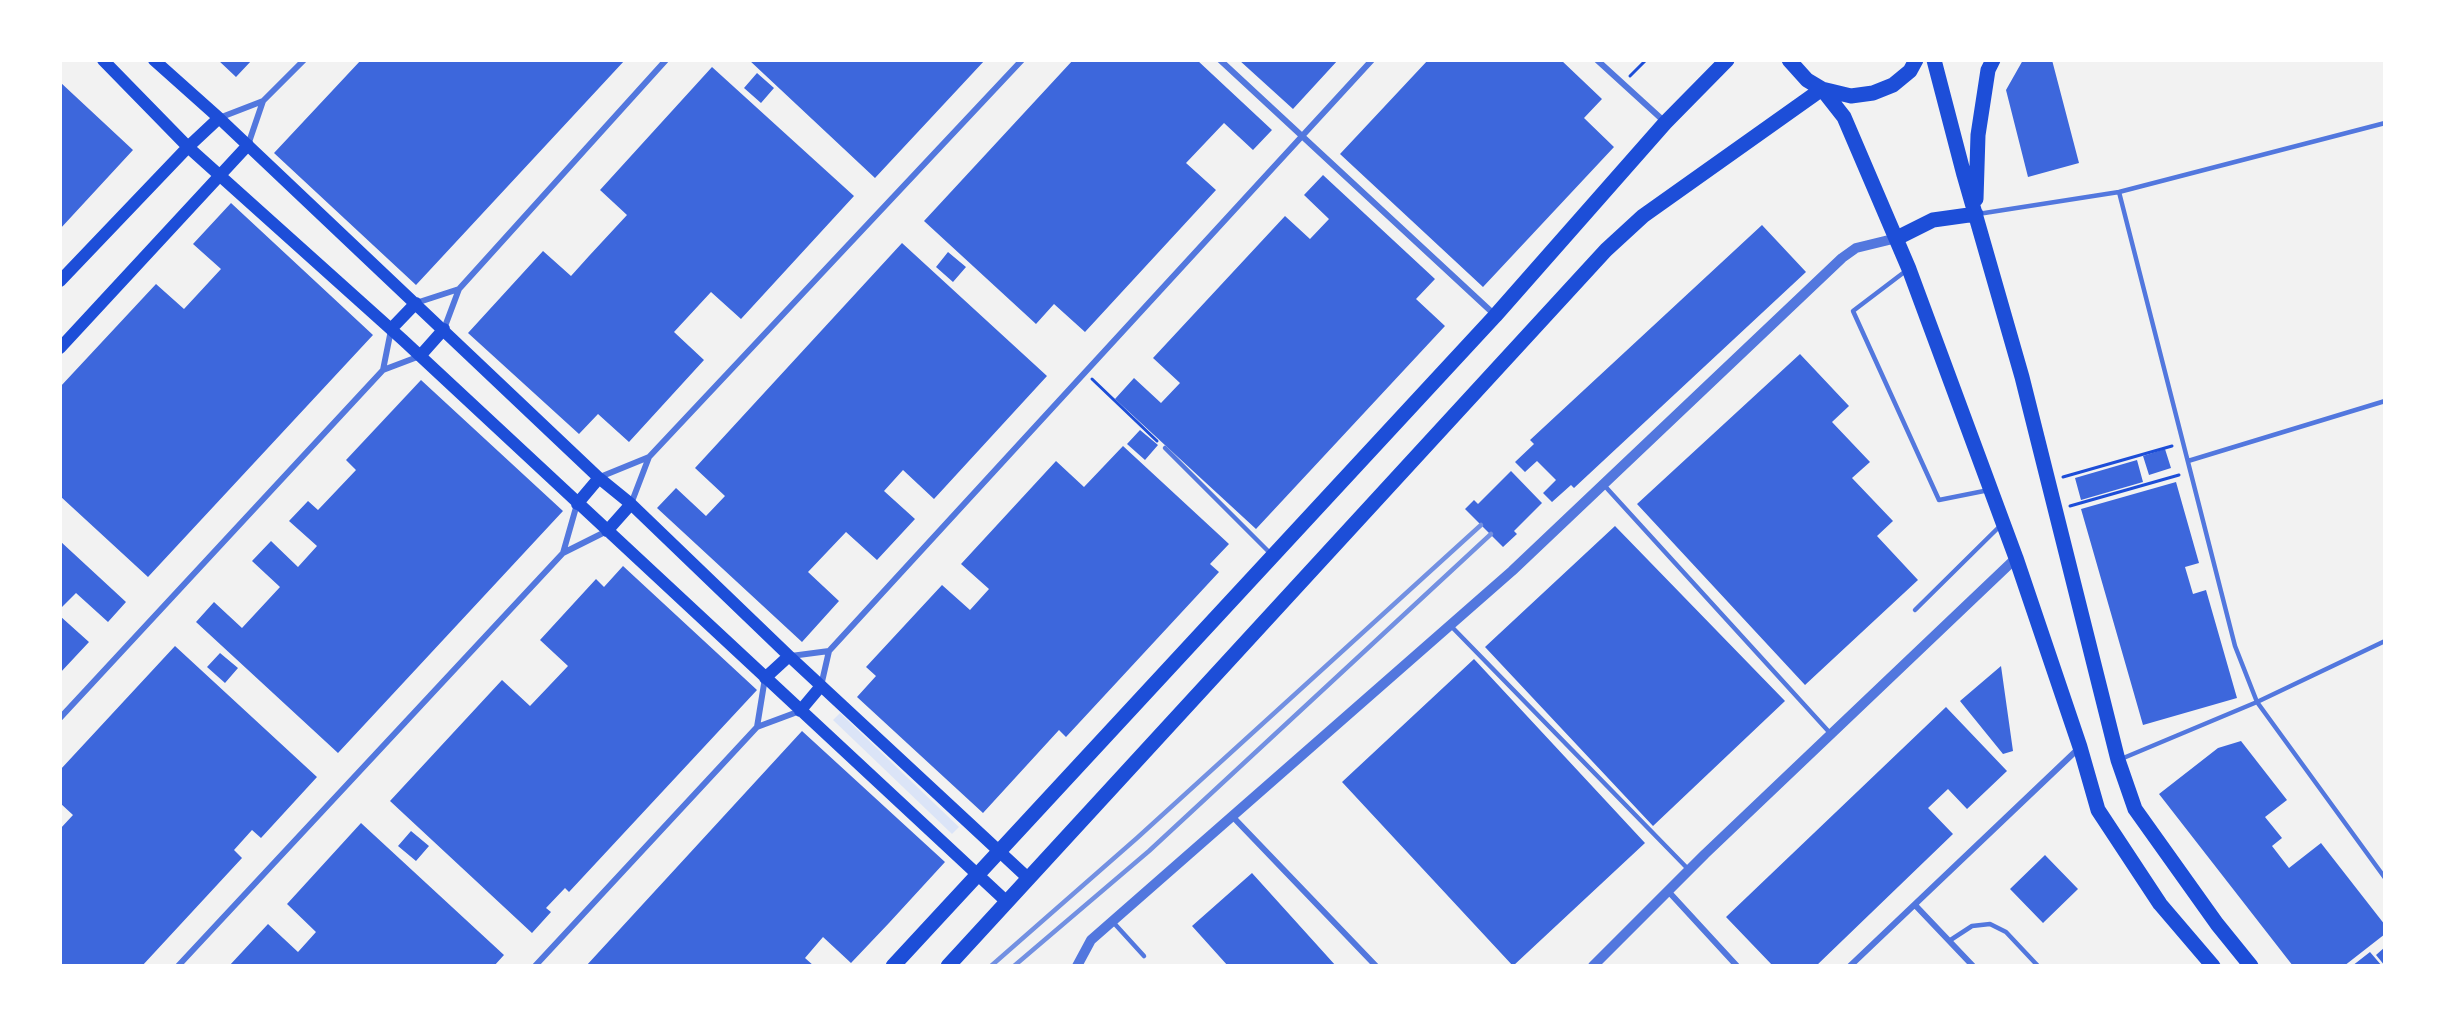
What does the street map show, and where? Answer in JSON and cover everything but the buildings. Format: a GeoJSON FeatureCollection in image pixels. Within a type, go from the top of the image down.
{"type":"FeatureCollection","features":[{"type":"Feature","properties":{"kind":"main road"},"geometry":{"type":"LineString","coordinates":[[103,60],[188,147],[391,329],[1007,902]]}},
{"type":"Feature","properties":{"kind":"main road"},"geometry":{"type":"LineString","coordinates":[[154,60],[248,145],[599,478],[631,504],[789,656],[1029,879]]}},
{"type":"Feature","properties":{"kind":"main road"},"geometry":{"type":"LineString","coordinates":[[893,966],[1495,316],[1665,123],[1727,60]]}},
{"type":"Feature","properties":{"kind":"main road"},"geometry":{"type":"LineString","coordinates":[[1789,60],[1807,80],[1822,89],[1851,96],[1873,93],[1893,85],[1910,70],[1916,60]]}},
{"type":"Feature","properties":{"kind":"main road"},"geometry":{"type":"LineString","coordinates":[[1934,60],[2050,481],[2118,760],[2134,809],[2217,924],[2251,966]]}},
{"type":"Feature","properties":{"kind":"main road"},"geometry":{"type":"LineString","coordinates":[[1976,214],[1978,135],[1988,70],[1993,60]]}},
{"type":"Feature","properties":{"kind":"main road"},"geometry":{"type":"LineString","coordinates":[[1822,89],[1844,117],[1909,269],[2004,522],[2080,747],[2098,810],[2160,904],[2213,966]]}},
{"type":"Feature","properties":{"kind":"main road"},"geometry":{"type":"LineString","coordinates":[[948,966],[1606,250],[1643,216],[1822,89]]}},
{"type":"Feature","properties":{"kind":"main road"},"geometry":{"type":"LineString","coordinates":[[60,281],[188,147],[219,118]]}},
{"type":"Feature","properties":{"kind":"main road"},"geometry":{"type":"LineString","coordinates":[[60,348],[248,145]]}},
{"type":"Feature","properties":{"kind":"main road"},"geometry":{"type":"LineString","coordinates":[[1897,238],[1934,220],[1976,214]]}},
{"type":"Feature","properties":{"kind":"main road"},"geometry":{"type":"LineString","coordinates":[[391,329],[416,303]]}},
{"type":"Feature","properties":{"kind":"main road"},"geometry":{"type":"LineString","coordinates":[[420,356],[444,329]]}},
{"type":"Feature","properties":{"kind":"main road"},"geometry":{"type":"LineString","coordinates":[[577,504],[599,478]]}},
{"type":"Feature","properties":{"kind":"main road"},"geometry":{"type":"LineString","coordinates":[[607,531],[631,504]]}},
{"type":"Feature","properties":{"kind":"main road"},"geometry":{"type":"LineString","coordinates":[[765,678],[789,656]]}},
{"type":"Feature","properties":{"kind":"main road"},"geometry":{"type":"LineString","coordinates":[[800,711],[821,686]]}},
{"type":"Feature","properties":{"kind":"street"},"geometry":{"type":"LineString","coordinates":[[219,118],[263,101],[304,60]]}},
{"type":"Feature","properties":{"kind":"street"},"geometry":{"type":"LineString","coordinates":[[444,329],[459,289],[666,60]]}},
{"type":"Feature","properties":{"kind":"street"},"geometry":{"type":"LineString","coordinates":[[631,504],[649,456],[1022,60]]}},
{"type":"Feature","properties":{"kind":"street"},"geometry":{"type":"LineString","coordinates":[[1220,60],[1495,316]]}},
{"type":"Feature","properties":{"kind":"street"},"geometry":{"type":"LineString","coordinates":[[821,686],[829,651],[1372,60]]}},
{"type":"Feature","properties":{"kind":"street"},"geometry":{"type":"LineString","coordinates":[[1597,60],[1665,123]]}},
{"type":"Feature","properties":{"kind":"street"},"geometry":{"type":"LineString","coordinates":[[248,145],[263,101]]}},
{"type":"Feature","properties":{"kind":"street"},"geometry":{"type":"LineString","coordinates":[[1077,966],[1091,940],[1512,571],[1842,258],[1856,248],[1897,238]]}},
{"type":"Feature","properties":{"kind":"street"},"geometry":{"type":"LineString","coordinates":[[416,303],[459,289]]}},
{"type":"Feature","properties":{"kind":"street"},"geometry":{"type":"LineString","coordinates":[[383,370],[391,329]]}},
{"type":"Feature","properties":{"kind":"street"},"geometry":{"type":"LineString","coordinates":[[60,718],[383,370],[420,356]]}},
{"type":"Feature","properties":{"kind":"street"},"geometry":{"type":"LineString","coordinates":[[599,478],[649,456]]}},
{"type":"Feature","properties":{"kind":"street"},"geometry":{"type":"LineString","coordinates":[[563,553],[577,504]]}},
{"type":"Feature","properties":{"kind":"street"},"geometry":{"type":"LineString","coordinates":[[178,966],[563,553],[607,531]]}},
{"type":"Feature","properties":{"kind":"street"},"geometry":{"type":"LineString","coordinates":[[1593,966],[1689,870],[2016,558]]}},
{"type":"Feature","properties":{"kind":"street"},"geometry":{"type":"LineString","coordinates":[[789,656],[829,651]]}},
{"type":"Feature","properties":{"kind":"street"},"geometry":{"type":"LineString","coordinates":[[757,727],[765,678]]}},
{"type":"Feature","properties":{"kind":"street"},"geometry":{"type":"LineString","coordinates":[[535,966],[757,727],[800,711]]}},
{"type":"Feature","properties":{"kind":"street"},"geometry":{"type":"LineString","coordinates":[[1850,966],[2080,747]]}},
{"type":"Feature","properties":{"kind":"street"},"geometry":{"type":"LineString","coordinates":[[1232,816],[1376,966]]}},
{"type":"Feature","properties":{"kind":"street"},"geometry":{"type":"LineString","coordinates":[[1668,891],[1737,966]]}},
{"type":"Feature","properties":{"kind":"street"},"geometry":{"type":"LineString","coordinates":[[1915,905],[1973,966]]}},
{"type":"Feature","properties":{"kind":"lane"},"geometry":{"type":"LineString","coordinates":[[1976,214],[2119,192],[2385,123]]}},
{"type":"Feature","properties":{"kind":"lane"},"geometry":{"type":"LineString","coordinates":[[2119,192],[2235,646],[2258,702],[2385,878]]}},
{"type":"Feature","properties":{"kind":"lane"},"geometry":{"type":"LineString","coordinates":[[1909,269],[1854,310],[1939,500],[1992,490]]}},
{"type":"Feature","properties":{"kind":"lane"},"geometry":{"type":"LineString","coordinates":[[2187,461],[2385,401]]}},
{"type":"Feature","properties":{"kind":"lane"},"geometry":{"type":"LineString","coordinates":[[1165,447],[1273,556]]}},
{"type":"Feature","properties":{"kind":"lane"},"geometry":{"type":"LineString","coordinates":[[1603,484],[1831,734]]}},
{"type":"Feature","properties":{"kind":"lane"},"geometry":{"type":"LineString","coordinates":[[1915,610],[2004,522]]}},
{"type":"Feature","properties":{"kind":"lane"},"geometry":{"type":"LineString","coordinates":[[1450,625],[1689,870]]}},
{"type":"Feature","properties":{"kind":"lane"},"geometry":{"type":"LineString","coordinates":[[2118,760],[2258,702],[2385,640]]}},
{"type":"Feature","properties":{"kind":"lane"},"geometry":{"type":"LineString","coordinates":[[1113,922],[1144,956]]}},
{"type":"Feature","properties":{"kind":"lane"},"geometry":{"type":"LineString","coordinates":[[1949,941],[1972,926],[1989,924],[2006,932],[2038,966]]}},
{"type":"Feature","properties":{"kind":"path"},"geometry":{"type":"LineString","coordinates":[[1623,84],[1646,60]]}},
{"type":"Feature","properties":{"kind":"path"},"geometry":{"type":"LineString","coordinates":[[1085,372],[1165,447]]}},
{"type":"Feature","properties":{"kind":"path"},"geometry":{"type":"LineString","coordinates":[[2050,481],[2183,443]]}},
{"type":"Feature","properties":{"kind":"path"},"geometry":{"type":"LineString","coordinates":[[2057,509],[2190,472]]}},
{"type":"Feature","properties":{"kind":"shaded area"},"geometry":{"type":"Polygon","coordinates":[[[840,713],[959,827],[952,834],[833,720],[840,713]]]}},
{"type":"Feature","properties":{"kind":"railway"},"geometry":{"type":"LineString","coordinates":[[991,966],[1137,838],[1481,525]]}},
{"type":"Feature","properties":{"kind":"railway"},"geometry":{"type":"LineString","coordinates":[[1014,966],[1149,851],[1491,534]]}}]}
